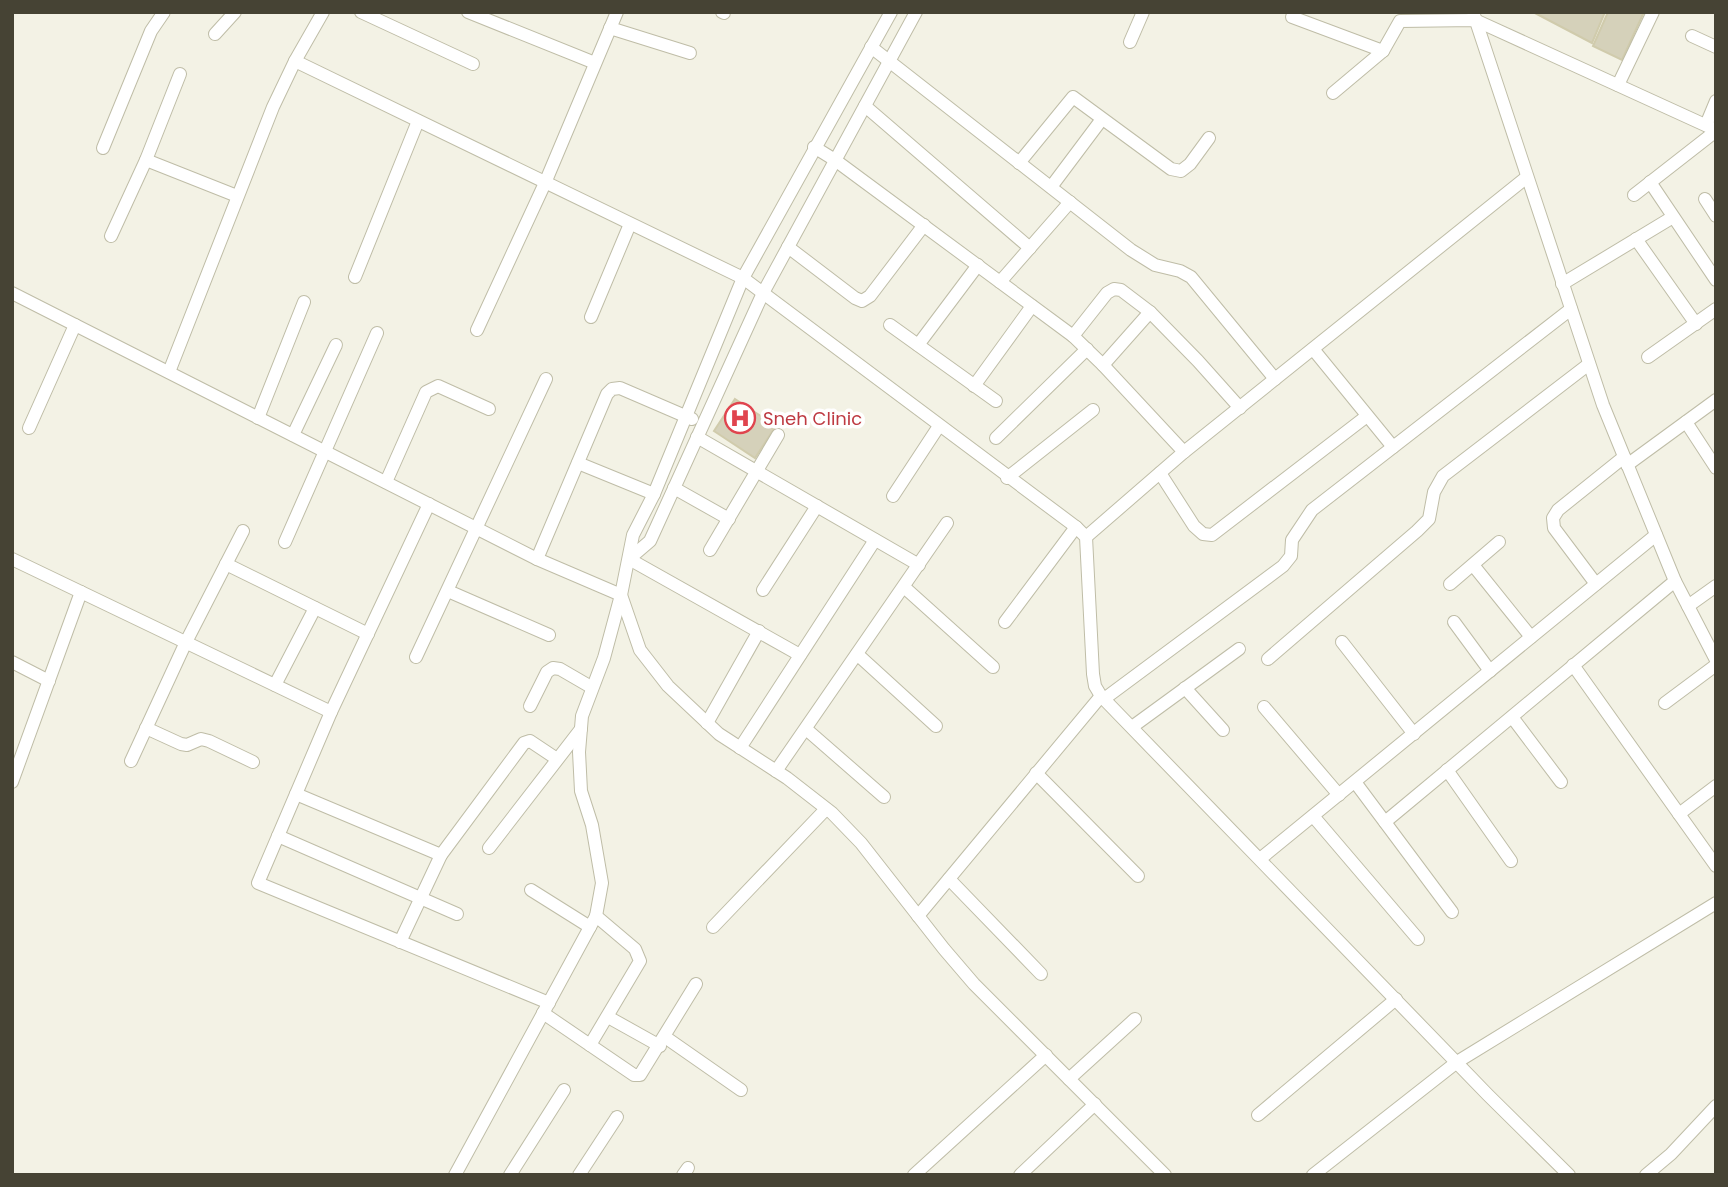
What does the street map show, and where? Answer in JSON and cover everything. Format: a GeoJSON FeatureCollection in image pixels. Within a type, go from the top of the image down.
{"type":"FeatureCollection","features":[{"type":"Feature","properties":{"kind":"street"},"geometry":{"type":"LineString","coordinates":[[103,148],[151,32],[163,12]]}},
{"type":"Feature","properties":{"kind":"street"},"geometry":{"type":"LineString","coordinates":[[215,34],[235,12]]}},
{"type":"Feature","properties":{"kind":"street"},"geometry":{"type":"LineString","coordinates":[[169,372],[278,96],[323,12]]}},
{"type":"Feature","properties":{"kind":"street"},"geometry":{"type":"LineString","coordinates":[[361,12],[473,64]]}},
{"type":"Feature","properties":{"kind":"street"},"geometry":{"type":"LineString","coordinates":[[468,12],[595,63]]}},
{"type":"Feature","properties":{"kind":"street"},"geometry":{"type":"LineString","coordinates":[[477,330],[545,183],[617,12]]}},
{"type":"Feature","properties":{"kind":"street"},"geometry":{"type":"LineString","coordinates":[[455,1175],[593,922],[602,883],[592,825],[581,791],[579,752],[582,716],[604,658],[633,535],[654,494],[743,278],[891,12]]}},
{"type":"Feature","properties":{"kind":"street"},"geometry":{"type":"LineString","coordinates":[[629,559],[650,541],[763,293],[916,12]]}},
{"type":"Feature","properties":{"kind":"street"},"geometry":{"type":"LineString","coordinates":[[1130,42],[1143,12]]}},
{"type":"Feature","properties":{"kind":"street"},"geometry":{"type":"LineString","coordinates":[[1618,85],[1653,12]]}},
{"type":"Feature","properties":{"kind":"street"},"geometry":{"type":"LineString","coordinates":[[1474,16],[1589,364],[1675,581],[1716,662],[1665,703]]}},
{"type":"Feature","properties":{"kind":"street"},"geometry":{"type":"LineString","coordinates":[[1333,93],[1383,51],[1400,21],[1474,16],[1712,129]]}},
{"type":"Feature","properties":{"kind":"street"},"geometry":{"type":"LineString","coordinates":[[1292,17],[1383,51]]}},
{"type":"Feature","properties":{"kind":"street"},"geometry":{"type":"LineString","coordinates":[[610,28],[690,53]]}},
{"type":"Feature","properties":{"kind":"street"},"geometry":{"type":"LineString","coordinates":[[1692,36],[1716,47]]}},
{"type":"Feature","properties":{"kind":"street"},"geometry":{"type":"LineString","coordinates":[[871,47],[1155,265],[1180,271],[1191,277],[1275,379]]}},
{"type":"Feature","properties":{"kind":"street"},"geometry":{"type":"LineString","coordinates":[[295,61],[743,278],[1076,527],[1086,537],[1093,674],[1095,686],[1102,698],[1569,1175]]}},
{"type":"Feature","properties":{"kind":"street"},"geometry":{"type":"LineString","coordinates":[[111,236],[146,160],[180,74]]}},
{"type":"Feature","properties":{"kind":"street"},"geometry":{"type":"LineString","coordinates":[[1019,163],[1073,97],[1171,169],[1181,172],[1209,138]]}},
{"type":"Feature","properties":{"kind":"street"},"geometry":{"type":"LineString","coordinates":[[1634,195],[1712,129],[1716,101]]}},
{"type":"Feature","properties":{"kind":"street"},"geometry":{"type":"LineString","coordinates":[[865,106],[1030,248]]}},
{"type":"Feature","properties":{"kind":"street"},"geometry":{"type":"LineString","coordinates":[[1051,187],[1102,119]]}},
{"type":"Feature","properties":{"kind":"street"},"geometry":{"type":"LineString","coordinates":[[355,277],[418,121]]}},
{"type":"Feature","properties":{"kind":"street"},"geometry":{"type":"LineString","coordinates":[[814,147],[1073,336],[1184,453]]}},
{"type":"Feature","properties":{"kind":"street"},"geometry":{"type":"LineString","coordinates":[[146,160],[237,196]]}},
{"type":"Feature","properties":{"kind":"street"},"geometry":{"type":"LineString","coordinates":[[1086,537],[1184,453],[1527,177]]}},
{"type":"Feature","properties":{"kind":"street"},"geometry":{"type":"LineString","coordinates":[[1650,182],[1716,279]]}},
{"type":"Feature","properties":{"kind":"street"},"geometry":{"type":"LineString","coordinates":[[1705,199],[1716,216]]}},
{"type":"Feature","properties":{"kind":"street"},"geometry":{"type":"LineString","coordinates":[[1000,282],[1070,202]]}},
{"type":"Feature","properties":{"kind":"street"},"geometry":{"type":"LineString","coordinates":[[1562,284],[1673,217]]}},
{"type":"Feature","properties":{"kind":"street"},"geometry":{"type":"LineString","coordinates":[[591,317],[630,224]]}},
{"type":"Feature","properties":{"kind":"street"},"geometry":{"type":"LineString","coordinates":[[788,247],[855,299],[862,301],[870,296],[924,225]]}},
{"type":"Feature","properties":{"kind":"street"},"geometry":{"type":"LineString","coordinates":[[1636,239],[1696,324]]}},
{"type":"Feature","properties":{"kind":"street"},"geometry":{"type":"LineString","coordinates":[[918,345],[978,265]]}},
{"type":"Feature","properties":{"kind":"street"},"geometry":{"type":"LineString","coordinates":[[1073,336],[1107,293],[1114,289],[1121,290],[1150,313],[1240,408]]}},
{"type":"Feature","properties":{"kind":"street"},"geometry":{"type":"LineString","coordinates":[[12,293],[537,559],[621,595],[640,650],[668,686],[707,723],[827,809],[861,843],[974,984],[1165,1175]]}},
{"type":"Feature","properties":{"kind":"street"},"geometry":{"type":"LineString","coordinates":[[258,418],[304,302]]}},
{"type":"Feature","properties":{"kind":"street"},"geometry":{"type":"LineString","coordinates":[[974,386],[1032,306]]}},
{"type":"Feature","properties":{"kind":"street"},"geometry":{"type":"LineString","coordinates":[[918,916],[1102,698],[1283,566],[1291,556],[1292,540],[1312,510],[1571,309]]}},
{"type":"Feature","properties":{"kind":"street"},"geometry":{"type":"LineString","coordinates":[[1648,357],[1716,310]]}},
{"type":"Feature","properties":{"kind":"street"},"geometry":{"type":"LineString","coordinates":[[1103,365],[1150,313]]}},
{"type":"Feature","properties":{"kind":"street"},"geometry":{"type":"LineString","coordinates":[[29,428],[75,325]]}},
{"type":"Feature","properties":{"kind":"street"},"geometry":{"type":"LineString","coordinates":[[890,325],[996,401]]}},
{"type":"Feature","properties":{"kind":"street"},"geometry":{"type":"LineString","coordinates":[[285,542],[377,333]]}},
{"type":"Feature","properties":{"kind":"street"},"geometry":{"type":"LineString","coordinates":[[293,435],[336,345]]}},
{"type":"Feature","properties":{"kind":"street"},"geometry":{"type":"LineString","coordinates":[[996,438],[1087,349]]}},
{"type":"Feature","properties":{"kind":"street"},"geometry":{"type":"LineString","coordinates":[[1313,349],[1393,447]]}},
{"type":"Feature","properties":{"kind":"street"},"geometry":{"type":"LineString","coordinates":[[1268,659],[1429,519],[1434,492],[1443,477],[1589,364]]}},
{"type":"Feature","properties":{"kind":"street"},"geometry":{"type":"LineString","coordinates":[[416,657],[546,379]]}},
{"type":"Feature","properties":{"kind":"street"},"geometry":{"type":"LineString","coordinates":[[386,482],[426,392],[432,387],[438,386],[489,409]]}},
{"type":"Feature","properties":{"kind":"street"},"geometry":{"type":"LineString","coordinates":[[537,559],[607,394],[612,389],[620,388],[703,424]]}},
{"type":"Feature","properties":{"kind":"street"},"geometry":{"type":"LineString","coordinates":[[1596,584],[1554,528],[1553,518],[1558,510],[1716,400]]}},
{"type":"Feature","properties":{"kind":"street"},"geometry":{"type":"LineString","coordinates":[[1007,478],[1093,410]]}},
{"type":"Feature","properties":{"kind":"street"},"geometry":{"type":"LineString","coordinates":[[1160,473],[1194,526],[1203,534],[1212,535],[1367,416]]}},
{"type":"Feature","properties":{"kind":"street"},"geometry":{"type":"LineString","coordinates":[[1686,422],[1716,468]]}},
{"type":"Feature","properties":{"kind":"street"},"geometry":{"type":"LineString","coordinates":[[893,496],[939,426]]}},
{"type":"Feature","properties":{"kind":"street"},"geometry":{"type":"LineString","coordinates":[[710,550],[778,435]]}},
{"type":"Feature","properties":{"kind":"street"},"geometry":{"type":"LineString","coordinates":[[697,437],[919,565]]}},
{"type":"Feature","properties":{"kind":"street"},"geometry":{"type":"LineString","coordinates":[[578,463],[654,494]]}},
{"type":"Feature","properties":{"kind":"street"},"geometry":{"type":"LineString","coordinates":[[674,488],[729,519]]}},
{"type":"Feature","properties":{"kind":"street"},"geometry":{"type":"LineString","coordinates":[[429,504],[331,712],[258,883],[400,942],[546,1008],[590,1045],[634,1075],[640,1075],[696,984]]}},
{"type":"Feature","properties":{"kind":"street"},"geometry":{"type":"LineString","coordinates":[[763,590],[817,506]]}},
{"type":"Feature","properties":{"kind":"street"},"geometry":{"type":"LineString","coordinates":[[776,771],[947,523]]}},
{"type":"Feature","properties":{"kind":"street"},"geometry":{"type":"LineString","coordinates":[[1005,622],[1076,527]]}},
{"type":"Feature","properties":{"kind":"street"},"geometry":{"type":"LineString","coordinates":[[131,761],[186,642],[243,531]]}},
{"type":"Feature","properties":{"kind":"street"},"geometry":{"type":"LineString","coordinates":[[1260,859],[1656,535]]}},
{"type":"Feature","properties":{"kind":"street"},"geometry":{"type":"LineString","coordinates":[[740,748],[875,540]]}},
{"type":"Feature","properties":{"kind":"street"},"geometry":{"type":"LineString","coordinates":[[1450,584],[1499,542]]}},
{"type":"Feature","properties":{"kind":"street"},"geometry":{"type":"LineString","coordinates":[[12,559],[331,712]]}},
{"type":"Feature","properties":{"kind":"street"},"geometry":{"type":"LineString","coordinates":[[629,559],[800,655]]}},
{"type":"Feature","properties":{"kind":"street"},"geometry":{"type":"LineString","coordinates":[[226,564],[368,634]]}},
{"type":"Feature","properties":{"kind":"street"},"geometry":{"type":"LineString","coordinates":[[1473,565],[1531,637]]}},
{"type":"Feature","properties":{"kind":"street"},"geometry":{"type":"LineString","coordinates":[[1385,822],[1675,581]]}},
{"type":"Feature","properties":{"kind":"street"},"geometry":{"type":"LineString","coordinates":[[1688,606],[1716,586]]}},
{"type":"Feature","properties":{"kind":"street"},"geometry":{"type":"LineString","coordinates":[[904,587],[993,667]]}},
{"type":"Feature","properties":{"kind":"street"},"geometry":{"type":"LineString","coordinates":[[447,591],[549,635]]}},
{"type":"Feature","properties":{"kind":"street"},"geometry":{"type":"LineString","coordinates":[[12,782],[18,749],[49,681],[81,592]]}},
{"type":"Feature","properties":{"kind":"street"},"geometry":{"type":"LineString","coordinates":[[275,685],[315,608]]}},
{"type":"Feature","properties":{"kind":"street"},"geometry":{"type":"LineString","coordinates":[[1454,622],[1490,671]]}},
{"type":"Feature","properties":{"kind":"street"},"geometry":{"type":"LineString","coordinates":[[707,723],[759,631]]}},
{"type":"Feature","properties":{"kind":"street"},"geometry":{"type":"LineString","coordinates":[[1342,642],[1414,734]]}},
{"type":"Feature","properties":{"kind":"street"},"geometry":{"type":"LineString","coordinates":[[1132,727],[1239,649]]}},
{"type":"Feature","properties":{"kind":"street"},"geometry":{"type":"LineString","coordinates":[[858,654],[936,726]]}},
{"type":"Feature","properties":{"kind":"street"},"geometry":{"type":"LineString","coordinates":[[12,662],[49,681]]}},
{"type":"Feature","properties":{"kind":"street"},"geometry":{"type":"LineString","coordinates":[[1573,665],[1716,866]]}},
{"type":"Feature","properties":{"kind":"street"},"geometry":{"type":"LineString","coordinates":[[530,706],[548,672],[553,668],[560,669],[591,687]]}},
{"type":"Feature","properties":{"kind":"street"},"geometry":{"type":"LineString","coordinates":[[1185,688],[1223,730]]}},
{"type":"Feature","properties":{"kind":"street"},"geometry":{"type":"LineString","coordinates":[[1264,708],[1339,795]]}},
{"type":"Feature","properties":{"kind":"street"},"geometry":{"type":"LineString","coordinates":[[1512,717],[1560,782]]}},
{"type":"Feature","properties":{"kind":"street"},"geometry":{"type":"LineString","coordinates":[[146,728],[181,744],[187,745],[201,739],[209,741],[253,762]]}},
{"type":"Feature","properties":{"kind":"street"},"geometry":{"type":"LineString","coordinates":[[489,848],[581,729]]}},
{"type":"Feature","properties":{"kind":"street"},"geometry":{"type":"LineString","coordinates":[[806,729],[884,797]]}},
{"type":"Feature","properties":{"kind":"street"},"geometry":{"type":"LineString","coordinates":[[400,942],[440,855],[524,743],[530,741],[538,744],[557,759]]}},
{"type":"Feature","properties":{"kind":"street"},"geometry":{"type":"LineString","coordinates":[[1447,770],[1511,860]]}},
{"type":"Feature","properties":{"kind":"street"},"geometry":{"type":"LineString","coordinates":[[1037,774],[1138,876]]}},
{"type":"Feature","properties":{"kind":"street"},"geometry":{"type":"LineString","coordinates":[[1355,782],[1452,912]]}},
{"type":"Feature","properties":{"kind":"street"},"geometry":{"type":"LineString","coordinates":[[1679,814],[1716,786]]}},
{"type":"Feature","properties":{"kind":"street"},"geometry":{"type":"LineString","coordinates":[[296,794],[440,855]]}},
{"type":"Feature","properties":{"kind":"street"},"geometry":{"type":"LineString","coordinates":[[713,927],[827,809]]}},
{"type":"Feature","properties":{"kind":"street"},"geometry":{"type":"LineString","coordinates":[[1313,816],[1418,939]]}},
{"type":"Feature","properties":{"kind":"street"},"geometry":{"type":"LineString","coordinates":[[278,836],[457,914]]}},
{"type":"Feature","properties":{"kind":"street"},"geometry":{"type":"LineString","coordinates":[[948,879],[1041,974]]}},
{"type":"Feature","properties":{"kind":"street"},"geometry":{"type":"LineString","coordinates":[[531,890],[593,922],[639,954],[639,961],[590,1045]]}},
{"type":"Feature","properties":{"kind":"street"},"geometry":{"type":"LineString","coordinates":[[1318,1173],[1457,1062],[1716,903]]}},
{"type":"Feature","properties":{"kind":"street"},"geometry":{"type":"LineString","coordinates":[[1258,1115],[1396,999]]}},
{"type":"Feature","properties":{"kind":"street"},"geometry":{"type":"LineString","coordinates":[[608,1017],[662,1042],[741,1090]]}},
{"type":"Feature","properties":{"kind":"street"},"geometry":{"type":"LineString","coordinates":[[1069,1079],[1135,1018]]}},
{"type":"Feature","properties":{"kind":"street"},"geometry":{"type":"LineString","coordinates":[[914,1175],[1046,1055]]}},
{"type":"Feature","properties":{"kind":"street"},"geometry":{"type":"LineString","coordinates":[[510,1175],[564,1090]]}},
{"type":"Feature","properties":{"kind":"street"},"geometry":{"type":"LineString","coordinates":[[1020,1175],[1095,1104]]}},
{"type":"Feature","properties":{"kind":"street"},"geometry":{"type":"LineString","coordinates":[[1646,1175],[1671,1154],[1716,1106]]}},
{"type":"Feature","properties":{"kind":"street"},"geometry":{"type":"LineString","coordinates":[[579,1175],[617,1117]]}},
{"type":"Feature","properties":{"kind":"building"},"geometry":{"type":"Polygon","coordinates":[[[1533,12],[1605,12],[1592,43],[1533,12]]]}},
{"type":"Feature","properties":{"kind":"building"},"geometry":{"type":"Polygon","coordinates":[[[1608,12],[1644,12],[1622,60],[1593,46],[1608,12]]]}},
{"type":"Feature","properties":{"kind":"building"},"geometry":{"type":"Polygon","coordinates":[[[735,399],[776,426],[755,458],[714,431],[735,399]]]}},
{"type":"Feature","properties":{"kind":"place","name":"Sneh Clinic"},"geometry":{"type":"Point","coordinates":[740,418]}}]}
